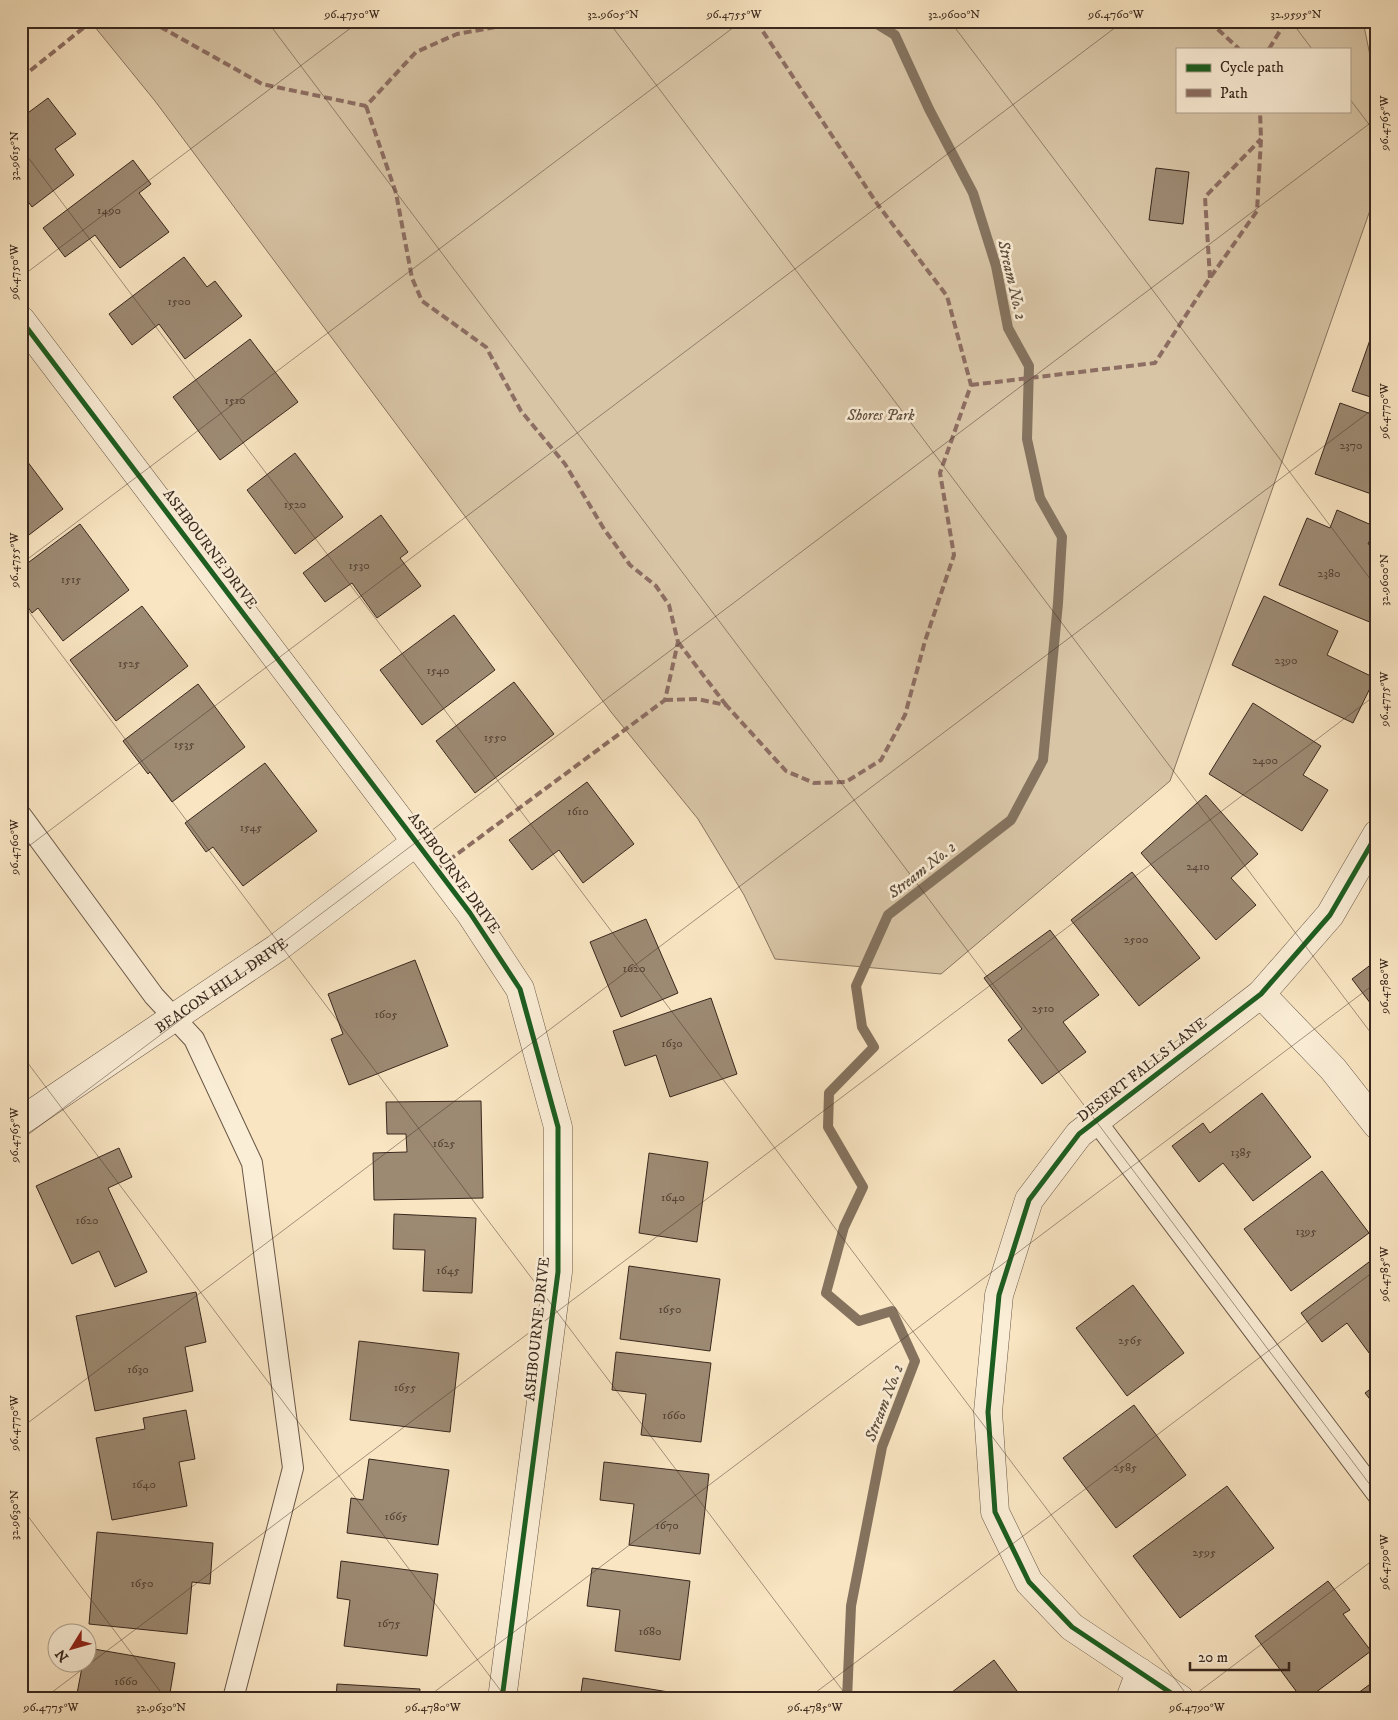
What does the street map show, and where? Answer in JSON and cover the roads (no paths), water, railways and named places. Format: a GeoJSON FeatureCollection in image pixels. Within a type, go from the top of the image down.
{"type":"FeatureCollection","features":[{"type":"Feature","properties":{"kind":"street","name":"ASHBOURNE DRIVE"},"geometry":{"type":"LineString","coordinates":[[21,320],[470,913],[520,989],[558,1127],[558,1272],[502,1699]]}},
{"type":"Feature","properties":{"kind":"street","name":"DESERT FALLS LANE"},"geometry":{"type":"LineString","coordinates":[[1180,1699],[1072,1627],[1029,1582],[995,1512],[988,1412],[999,1295],[1030,1200],[1080,1134],[1261,994],[1330,915],[1377,834]]}},
{"type":"Feature","properties":{"kind":"street","name":"BEACON HILL DRIVE"},"geometry":{"type":"LineString","coordinates":[[21,1121],[277,948],[416,842]]}},
{"type":"Feature","properties":{"kind":"street"},"geometry":{"type":"LineString","coordinates":[[1261,994],[1333,1069],[1377,1125]]}},
{"type":"Feature","properties":{"kind":"street"},"geometry":{"type":"LineString","coordinates":[[1130,1699],[1140,1672]]}},
{"type":"Feature","properties":{"kind":"lane"},"geometry":{"type":"LineString","coordinates":[[21,815],[154,996],[194,1039],[252,1163],[293,1468],[233,1699]]}},
{"type":"Feature","properties":{"kind":"lane"},"geometry":{"type":"LineString","coordinates":[[1096,1121],[1377,1494]]}},
{"type":"Feature","properties":{"kind":"waterway","name":"Stream No. 2"},"geometry":{"type":"LineString","coordinates":[[847,1699],[851,1606],[882,1447],[915,1361],[892,1311],[859,1321],[826,1293],[844,1227],[863,1187],[828,1127],[829,1093],[874,1047],[862,1027],[856,986],[888,915],[1011,820],[1043,760],[1058,603],[1062,537],[1040,498],[1027,439],[1029,366],[1008,328],[996,266],[973,193],[929,109],[895,35],[872,21]]}},
{"type":"Feature","properties":{"kind":"park label","name":"Shores Park"},"geometry":{"type":"Point","coordinates":[881,415]}}]}
